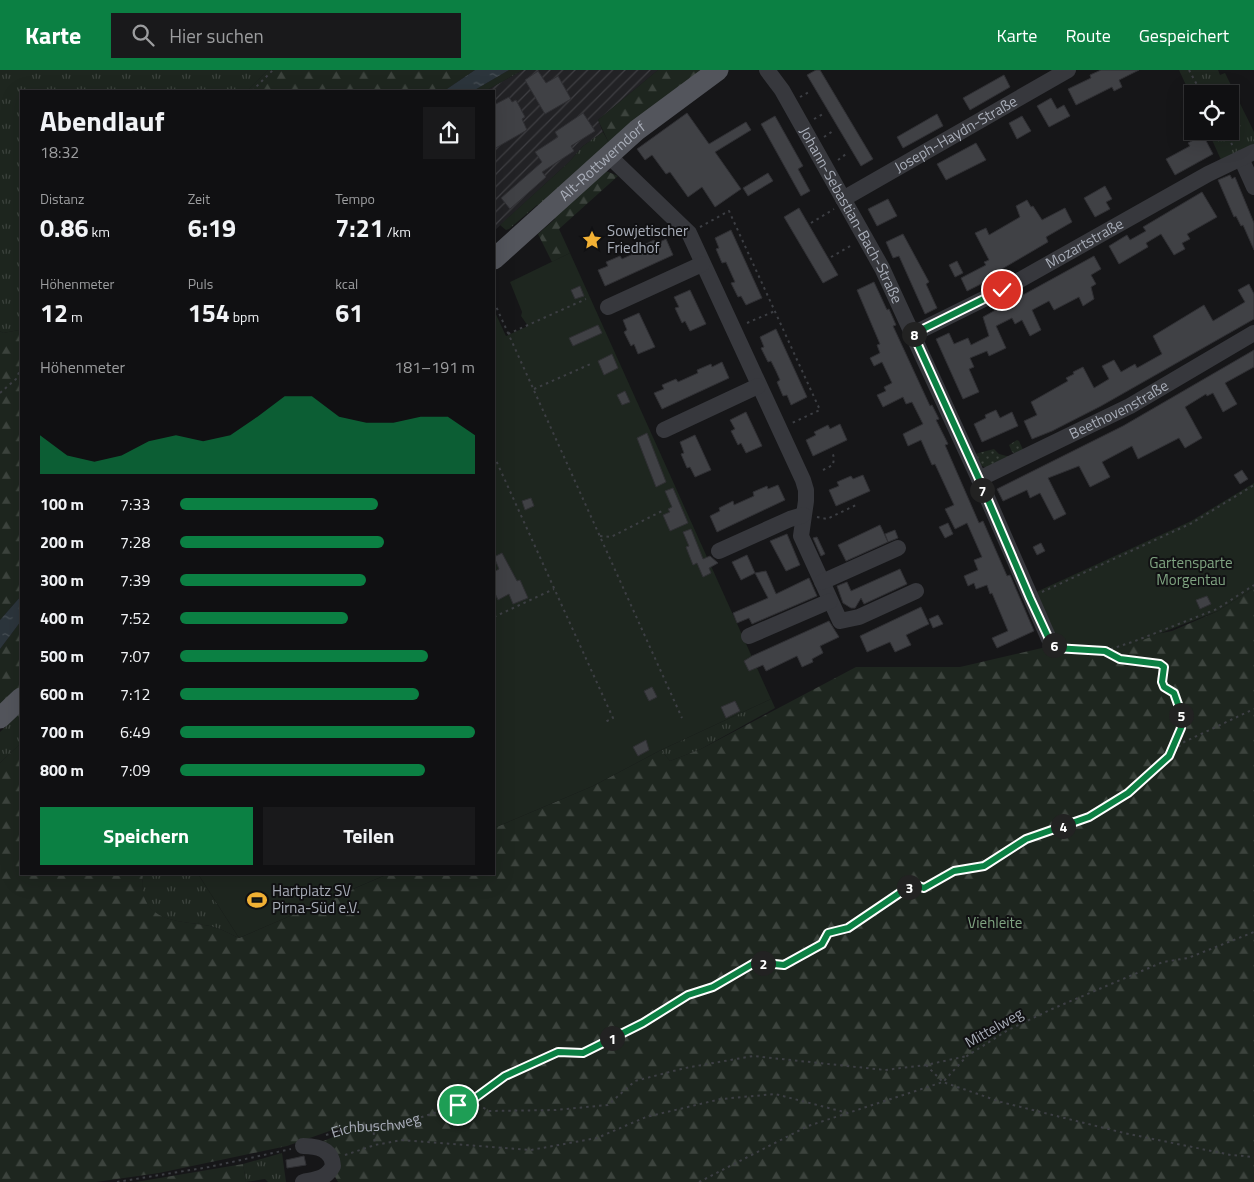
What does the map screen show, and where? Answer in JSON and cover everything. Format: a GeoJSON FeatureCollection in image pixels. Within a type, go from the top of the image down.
{"type":"FeatureCollection","features":[{"type":"Feature","properties":{"kind":"main road","name":"Alt-Rottwerndorf"},"geometry":{"type":"LineString","coordinates":[[495,258],[637,130],[718,70]]}},
{"type":"Feature","properties":{"kind":"main road"},"geometry":{"type":"LineString","coordinates":[[0,718],[20,699]]}},
{"type":"Feature","properties":{"kind":"street","name":"Johann-Sebastian-Bach-Straße"},"geometry":{"type":"LineString","coordinates":[[767,70],[782,90],[866,237],[913,334],[1049,639]]}},
{"type":"Feature","properties":{"kind":"street","name":"Joseph-Haydn-Straße"},"geometry":{"type":"LineString","coordinates":[[844,201],[1068,70]]}},
{"type":"Feature","properties":{"kind":"street"},"geometry":{"type":"LineString","coordinates":[[608,155],[689,233],[806,490],[801,536],[840,621],[859,617],[916,591]]}},
{"type":"Feature","properties":{"kind":"street"},"geometry":{"type":"LineString","coordinates":[[1245,157],[1254,187]]}},
{"type":"Feature","properties":{"kind":"street","name":"Mozartstraße"},"geometry":{"type":"LineString","coordinates":[[913,334],[1000,291],[1208,174],[1245,157]]}},
{"type":"Feature","properties":{"kind":"street"},"geometry":{"type":"LineString","coordinates":[[608,307],[702,264]]}},
{"type":"Feature","properties":{"kind":"street","name":"Beethovenstraße"},"geometry":{"type":"LineString","coordinates":[[979,479],[1130,406],[1254,333]]}},
{"type":"Feature","properties":{"kind":"street"},"geometry":{"type":"LineString","coordinates":[[664,430],[758,386]]}},
{"type":"Feature","properties":{"kind":"street"},"geometry":{"type":"LineString","coordinates":[[719,551],[803,515]]}},
{"type":"Feature","properties":{"kind":"street"},"geometry":{"type":"LineString","coordinates":[[822,582],[898,548]]}},
{"type":"Feature","properties":{"kind":"street"},"geometry":{"type":"LineString","coordinates":[[748,636],[830,601]]}},
{"type":"Feature","properties":{"kind":"street","name":"Eichbuschweg"},"geometry":{"type":"LineString","coordinates":[[303,1146],[320,1148],[332,1171]]}},
{"type":"Feature","properties":{"kind":"street"},"geometry":{"type":"LineString","coordinates":[[303,1182],[322,1178],[332,1171]]}},
{"type":"Feature","properties":{"kind":"path"},"geometry":{"type":"LineString","coordinates":[[253,90],[273,70]]}},
{"type":"Feature","properties":{"kind":"path"},"geometry":{"type":"LineString","coordinates":[[1188,70],[1197,85]]}},
{"type":"Feature","properties":{"kind":"path"},"geometry":{"type":"LineString","coordinates":[[1233,140],[1245,157]]}},
{"type":"Feature","properties":{"kind":"path"},"geometry":{"type":"LineString","coordinates":[[830,164],[846,154]]}},
{"type":"Feature","properties":{"kind":"path"},"geometry":{"type":"LineString","coordinates":[[811,223],[844,201]]}},
{"type":"Feature","properties":{"kind":"path"},"geometry":{"type":"LineString","coordinates":[[689,233],[729,211],[775,311],[820,410],[779,430]]}},
{"type":"Feature","properties":{"kind":"path"},"geometry":{"type":"LineString","coordinates":[[831,257],[866,237]]}},
{"type":"Feature","properties":{"kind":"path"},"geometry":{"type":"LineString","coordinates":[[508,334],[586,299]]}},
{"type":"Feature","properties":{"kind":"path"},"geometry":{"type":"LineString","coordinates":[[495,304],[682,718]]}},
{"type":"Feature","properties":{"kind":"path"},"geometry":{"type":"LineString","coordinates":[[732,330],[775,311]]}},
{"type":"Feature","properties":{"kind":"path"},"geometry":{"type":"LineString","coordinates":[[533,390],[593,363]]}},
{"type":"Feature","properties":{"kind":"path"},"geometry":{"type":"LineString","coordinates":[[0,393],[16,379],[20,370]]}},
{"type":"Feature","properties":{"kind":"path"},"geometry":{"type":"LineString","coordinates":[[823,470],[833,465],[834,458],[832,452]]}},
{"type":"Feature","properties":{"kind":"path"},"geometry":{"type":"LineString","coordinates":[[495,458],[613,718],[603,723]]}},
{"type":"Feature","properties":{"kind":"path"},"geometry":{"type":"LineString","coordinates":[[1030,598],[1192,523],[1254,485]]}},
{"type":"Feature","properties":{"kind":"path"},"geometry":{"type":"LineString","coordinates":[[803,515],[827,519],[856,505]]}},
{"type":"Feature","properties":{"kind":"path"},"geometry":{"type":"LineString","coordinates":[[600,536],[611,537],[662,511]]}},
{"type":"Feature","properties":{"kind":"path"},"geometry":{"type":"LineString","coordinates":[[1049,639],[1055,648],[1105,651],[1169,629],[1209,612],[1254,585]]}},
{"type":"Feature","properties":{"kind":"path"},"geometry":{"type":"LineString","coordinates":[[495,618],[554,589]]}},
{"type":"Feature","properties":{"kind":"path"},"geometry":{"type":"LineString","coordinates":[[1105,651],[1120,659],[1160,664],[1164,667],[1162,682],[1164,687],[1174,693],[1180,710],[1181,728],[1169,756]]}},
{"type":"Feature","properties":{"kind":"path","name":"Eichbuschweg"},"geometry":{"type":"LineString","coordinates":[[303,1146],[352,1127],[397,1125],[471,1101],[505,1076],[558,1052],[583,1053],[643,1023],[688,995],[713,987],[756,962],[784,965],[822,944],[828,933],[848,928],[913,884],[924,888],[954,871],[984,866],[1026,839],[1089,817],[1128,793],[1184,742],[1254,709]]}},
{"type":"Feature","properties":{"kind":"path","name":"Mittelweg"},"geometry":{"type":"LineString","coordinates":[[699,1182],[808,1126],[943,1082],[967,1056],[1008,1030],[1052,1009],[1163,962],[1188,958],[1254,932]]}},
{"type":"Feature","properties":{"kind":"path"},"geometry":{"type":"LineString","coordinates":[[471,1101],[489,1111],[556,1110],[608,1105],[635,1081],[685,1068],[753,1056],[885,1070],[926,1065],[967,1056]]}},
{"type":"Feature","properties":{"kind":"path"},"geometry":{"type":"LineString","coordinates":[[926,1065],[943,1082],[1001,1102],[1124,1134],[1231,1155],[1254,1157]]}},
{"type":"Feature","properties":{"kind":"path"},"geometry":{"type":"LineString","coordinates":[[332,1171],[375,1145],[402,1140],[531,1150],[597,1138],[646,1117],[712,1102],[775,1094],[848,1113]]}},
{"type":"Feature","properties":{"kind":"path"},"geometry":{"type":"LineString","coordinates":[[374,1126],[375,1145]]}},
{"type":"Feature","properties":{"kind":"path"},"geometry":{"type":"LineString","coordinates":[[117,1182],[209,1167],[303,1146]]}},
{"type":"Feature","properties":{"kind":"shaded area"},"geometry":{"type":"Polygon","coordinates":[[[523,70],[658,70],[598,120],[603,132],[583,146],[569,162],[495,230],[495,90],[487,90],[523,70]]]}},
{"type":"Feature","properties":{"kind":"green space"},"geometry":{"type":"Polygon","coordinates":[[[0,70],[268,70],[248,90],[20,90],[20,328],[3,333],[0,331],[0,70]]]}},
{"type":"Feature","properties":{"kind":"green space"},"geometry":{"type":"Polygon","coordinates":[[[268,70],[475,70],[445,90],[248,90],[268,70]]]}},
{"type":"Feature","properties":{"kind":"green space"},"geometry":{"type":"Polygon","coordinates":[[[509,70],[523,70],[487,90],[475,90],[509,70]]]}},
{"type":"Feature","properties":{"kind":"green space"},"geometry":{"type":"Polygon","coordinates":[[[658,70],[706,70],[609,143],[598,120],[658,70]]]}},
{"type":"Feature","properties":{"kind":"green space"},"geometry":{"type":"Polygon","coordinates":[[[1179,70],[1218,70],[1220,75],[1225,73],[1231,85],[1186,85],[1179,70]]]}},
{"type":"Feature","properties":{"kind":"green space"},"geometry":{"type":"Polygon","coordinates":[[[1239,101],[1254,132],[1254,147],[1222,162],[1212,140],[1239,140],[1239,101]]]}},
{"type":"Feature","properties":{"kind":"green space"},"geometry":{"type":"Polygon","coordinates":[[[603,132],[609,143],[541,205],[537,205],[509,229],[506,230],[500,225],[569,162],[583,146],[603,132]]]}},
{"type":"Feature","properties":{"kind":"green space"},"geometry":{"type":"Polygon","coordinates":[[[606,171],[618,176],[559,229],[570,253],[552,262],[538,234],[555,219],[552,214],[606,171]]]}},
{"type":"Feature","properties":{"kind":"green space"},"geometry":{"type":"Polygon","coordinates":[[[570,253],[771,699],[661,750],[593,786],[495,828],[495,312],[506,336],[528,326],[521,316],[522,312],[510,282],[570,253]]]}},
{"type":"Feature","properties":{"kind":"green space"},"geometry":{"type":"Polygon","coordinates":[[[20,328],[20,597],[0,620],[0,331],[3,333],[20,328]]]}},
{"type":"Feature","properties":{"kind":"green space"},"geometry":{"type":"Polygon","coordinates":[[[1017,440],[1025,454],[1020,456],[1012,452],[1009,445],[1017,440]]]}},
{"type":"Feature","properties":{"kind":"green space"},"geometry":{"type":"Polygon","coordinates":[[[994,449],[999,454],[1014,458],[989,469],[980,465],[975,454],[994,449]]]}},
{"type":"Feature","properties":{"kind":"green space","name":"Gartensparte Morgentau"},"geometry":{"type":"Polygon","coordinates":[[[1254,483],[1254,588],[1218,611],[1104,655],[1060,652],[1035,601],[1036,592],[1191,521],[1254,483]]]}},
{"type":"Feature","properties":{"kind":"green space","name":"Viehleite"},"geometry":{"type":"Polygon","coordinates":[[[1254,588],[1254,1182],[338,1182],[316,1144],[343,1133],[341,1127],[287,1146],[159,1173],[96,1182],[0,1182],[0,763],[20,744],[20,875],[143,875],[143,890],[146,902],[162,916],[173,920],[214,927],[239,938],[386,875],[495,875],[495,828],[593,786],[661,750],[670,761],[701,749],[856,667],[960,667],[1055,645],[1060,652],[1172,631],[1218,611],[1254,588]]]}},
{"type":"Feature","properties":{"kind":"green space"},"geometry":{"type":"Polygon","coordinates":[[[20,622],[20,690],[0,709],[0,649],[20,622]]]}},
{"type":"Feature","properties":{"kind":"green space"},"geometry":{"type":"Polygon","coordinates":[[[771,699],[775,708],[701,749],[670,761],[661,750],[771,699]]]}},
{"type":"Feature","properties":{"kind":"green space"},"geometry":{"type":"Polygon","coordinates":[[[20,713],[20,744],[0,763],[0,732],[20,713]]]}},
{"type":"Feature","properties":{"kind":"green space"},"geometry":{"type":"Polygon","coordinates":[[[143,875],[199,875],[239,938],[214,927],[172,920],[162,916],[152,910],[146,902],[143,890],[143,875]]]}},
{"type":"Feature","properties":{"kind":"green space"},"geometry":{"type":"Polygon","coordinates":[[[199,875],[386,875],[239,938],[199,875]]]}},
{"type":"Feature","properties":{"kind":"green space"},"geometry":{"type":"Polygon","coordinates":[[[282,1153],[286,1182],[268,1182],[265,1179],[246,1182],[243,1164],[282,1153]]]}},
{"type":"Feature","properties":{"kind":"green space"},"geometry":{"type":"Polygon","coordinates":[[[243,1164],[246,1182],[136,1182],[243,1164]]]}},
{"type":"Feature","properties":{"kind":"water"},"geometry":{"type":"Polygon","coordinates":[[[475,70],[509,70],[475,90],[445,90],[475,70]]]}},
{"type":"Feature","properties":{"kind":"water"},"geometry":{"type":"Polygon","coordinates":[[[20,597],[20,622],[0,649],[0,620],[20,597]]]}},
{"type":"Feature","properties":{"kind":"building"},"geometry":{"type":"Polygon","coordinates":[[[820,70],[873,159],[861,166],[807,75],[820,70]]]}},
{"type":"Feature","properties":{"kind":"building"},"geometry":{"type":"Polygon","coordinates":[[[1101,70],[1139,70],[1119,80],[1122,87],[1114,91],[1112,87],[1076,105],[1068,89],[1091,78],[1090,75],[1101,70]]]}},
{"type":"Feature","properties":{"kind":"building"},"geometry":{"type":"Polygon","coordinates":[[[538,71],[546,83],[558,76],[571,99],[545,114],[525,80],[538,71]]]}},
{"type":"Feature","properties":{"kind":"building"},"geometry":{"type":"Polygon","coordinates":[[[1004,75],[1010,87],[970,110],[963,98],[1004,75]]]}},
{"type":"Feature","properties":{"kind":"building"},"geometry":{"type":"Polygon","coordinates":[[[509,97],[512,102],[516,100],[525,117],[522,119],[527,130],[495,148],[495,104],[509,97]]]}},
{"type":"Feature","properties":{"kind":"building"},"geometry":{"type":"Polygon","coordinates":[[[1051,98],[1057,109],[1064,105],[1070,116],[1049,127],[1037,106],[1051,98]]]}},
{"type":"Feature","properties":{"kind":"building"},"geometry":{"type":"Polygon","coordinates":[[[583,113],[595,131],[571,146],[574,151],[542,172],[546,177],[510,209],[501,198],[542,162],[535,152],[558,137],[555,132],[583,113]]]}},
{"type":"Feature","properties":{"kind":"building"},"geometry":{"type":"Polygon","coordinates":[[[687,113],[709,144],[746,122],[751,130],[715,152],[741,189],[715,207],[702,187],[688,197],[670,172],[666,174],[652,155],[645,160],[637,149],[687,113]]]}},
{"type":"Feature","properties":{"kind":"building"},"geometry":{"type":"Polygon","coordinates":[[[937,114],[943,126],[903,148],[897,137],[937,114]]]}},
{"type":"Feature","properties":{"kind":"building"},"geometry":{"type":"Polygon","coordinates":[[[775,116],[803,166],[798,169],[810,191],[801,196],[761,124],[775,116]]]}},
{"type":"Feature","properties":{"kind":"building"},"geometry":{"type":"Polygon","coordinates":[[[1022,116],[1031,131],[1017,139],[1009,123],[1022,116]]]}},
{"type":"Feature","properties":{"kind":"building"},"geometry":{"type":"Polygon","coordinates":[[[1194,140],[1206,140],[1213,154],[1175,175],[1166,159],[1190,146],[1188,143],[1194,140]]]}},
{"type":"Feature","properties":{"kind":"building"},"geometry":{"type":"Polygon","coordinates":[[[976,143],[986,160],[946,180],[937,164],[976,143]]]}},
{"type":"Feature","properties":{"kind":"building"},"geometry":{"type":"Polygon","coordinates":[[[768,173],[773,181],[748,196],[743,188],[768,173]]]}},
{"type":"Feature","properties":{"kind":"building"},"geometry":{"type":"Polygon","coordinates":[[[1230,175],[1232,179],[1235,177],[1254,223],[1254,250],[1243,225],[1241,226],[1236,216],[1234,217],[1218,180],[1230,175]]]}},
{"type":"Feature","properties":{"kind":"building"},"geometry":{"type":"Polygon","coordinates":[[[1105,186],[1112,199],[1106,202],[1110,209],[1095,217],[1084,198],[1105,186]]]}},
{"type":"Feature","properties":{"kind":"building"},"geometry":{"type":"Polygon","coordinates":[[[1202,192],[1217,217],[1187,234],[1190,239],[1182,243],[1185,249],[1174,255],[1161,234],[1146,243],[1148,247],[1119,264],[1109,246],[1127,235],[1130,240],[1146,231],[1143,227],[1202,192]]]}},
{"type":"Feature","properties":{"kind":"building"},"geometry":{"type":"Polygon","coordinates":[[[888,199],[897,216],[877,226],[868,209],[888,199]]]}},
{"type":"Feature","properties":{"kind":"building"},"geometry":{"type":"Polygon","coordinates":[[[1027,200],[1042,220],[1065,208],[1072,222],[1046,237],[1048,242],[990,276],[991,279],[967,291],[961,278],[986,265],[984,262],[989,260],[975,233],[986,228],[989,235],[1020,217],[1016,206],[1027,200]]]}},
{"type":"Feature","properties":{"kind":"building"},"geometry":{"type":"Polygon","coordinates":[[[799,208],[838,275],[823,283],[784,217],[799,208]]]}},
{"type":"Feature","properties":{"kind":"building"},"geometry":{"type":"Polygon","coordinates":[[[731,230],[762,298],[746,305],[741,296],[738,297],[731,283],[735,282],[726,262],[722,263],[716,249],[719,248],[715,238],[731,230]]]}},
{"type":"Feature","properties":{"kind":"building"},"geometry":{"type":"Polygon","coordinates":[[[903,234],[929,282],[926,284],[937,308],[925,314],[899,256],[893,258],[886,242],[903,234]]]}},
{"type":"Feature","properties":{"kind":"building"},"geometry":{"type":"Polygon","coordinates":[[[666,239],[673,255],[605,286],[598,270],[608,266],[606,262],[620,256],[622,259],[642,250],[640,247],[654,240],[656,244],[666,239]]]}},
{"type":"Feature","properties":{"kind":"building"},"geometry":{"type":"Polygon","coordinates":[[[1094,256],[1101,269],[1091,275],[1096,284],[1091,287],[1094,299],[1083,306],[1079,297],[1054,310],[1049,301],[1032,310],[1041,330],[1030,336],[1022,320],[1015,324],[1012,318],[996,326],[1006,348],[989,356],[987,351],[970,358],[974,367],[969,369],[979,392],[963,399],[936,339],[949,333],[954,344],[968,338],[971,345],[989,336],[983,317],[1094,256]]]}},
{"type":"Feature","properties":{"kind":"building"},"geometry":{"type":"Polygon","coordinates":[[[957,261],[963,273],[955,277],[949,265],[957,261]]]}},
{"type":"Feature","properties":{"kind":"building"},"geometry":{"type":"Polygon","coordinates":[[[874,282],[887,310],[889,309],[896,325],[893,326],[930,406],[932,405],[939,419],[936,420],[948,444],[945,445],[979,523],[983,521],[1007,576],[1010,575],[1034,631],[997,648],[992,638],[1008,631],[992,593],[990,594],[987,585],[976,589],[974,583],[968,586],[964,576],[978,570],[974,560],[982,557],[967,523],[955,529],[945,509],[954,505],[935,464],[932,465],[921,440],[908,446],[903,434],[923,424],[912,402],[906,404],[903,397],[883,407],[877,395],[886,391],[884,387],[892,383],[882,362],[874,366],[870,358],[880,353],[877,345],[880,344],[857,290],[874,282]]]}},
{"type":"Feature","properties":{"kind":"building"},"geometry":{"type":"Polygon","coordinates":[[[1249,284],[1254,294],[1254,319],[1101,406],[1032,439],[1024,421],[1037,415],[1031,402],[1068,381],[1066,378],[1074,374],[1073,372],[1083,367],[1094,388],[1109,379],[1102,366],[1114,360],[1121,372],[1135,364],[1137,368],[1162,354],[1153,336],[1204,305],[1213,321],[1245,302],[1238,290],[1249,284]]]}},
{"type":"Feature","properties":{"kind":"building"},"geometry":{"type":"Polygon","coordinates":[[[580,286],[584,296],[575,299],[571,290],[580,286]]]}},
{"type":"Feature","properties":{"kind":"building"},"geometry":{"type":"Polygon","coordinates":[[[690,290],[706,324],[690,331],[685,321],[682,323],[675,308],[679,307],[674,297],[690,290]]]}},
{"type":"Feature","properties":{"kind":"building"},"geometry":{"type":"Polygon","coordinates":[[[639,313],[655,347],[638,354],[634,344],[631,346],[624,332],[627,330],[623,320],[639,313]]]}},
{"type":"Feature","properties":{"kind":"building"},"geometry":{"type":"Polygon","coordinates":[[[598,325],[602,333],[573,346],[569,338],[598,325]]]}},
{"type":"Feature","properties":{"kind":"building"},"geometry":{"type":"Polygon","coordinates":[[[776,329],[807,397],[791,405],[787,395],[783,396],[777,382],[780,380],[776,371],[771,361],[768,362],[761,348],[764,347],[760,337],[776,329]]]}},
{"type":"Feature","properties":{"kind":"building"},"geometry":{"type":"Polygon","coordinates":[[[1254,350],[1254,367],[1225,383],[1237,404],[1223,412],[1213,393],[1207,396],[1206,394],[1185,407],[1202,438],[1185,448],[1179,438],[1138,459],[1132,446],[1102,462],[1110,477],[1090,487],[1079,466],[1048,478],[1066,514],[1054,520],[1040,493],[1030,498],[1027,490],[1003,501],[997,489],[1123,426],[1254,350]]]}},
{"type":"Feature","properties":{"kind":"building"},"geometry":{"type":"Polygon","coordinates":[[[612,354],[618,368],[604,375],[598,361],[612,354]]]}},
{"type":"Feature","properties":{"kind":"building"},"geometry":{"type":"Polygon","coordinates":[[[722,362],[729,378],[662,409],[654,393],[664,389],[662,385],[676,379],[678,382],[698,373],[697,370],[711,364],[712,367],[722,362]]]}},
{"type":"Feature","properties":{"kind":"building"},"geometry":{"type":"Polygon","coordinates":[[[625,391],[630,402],[622,405],[617,395],[625,391]]]}},
{"type":"Feature","properties":{"kind":"building"},"geometry":{"type":"Polygon","coordinates":[[[996,410],[1000,418],[1012,412],[1018,426],[982,442],[974,424],[986,418],[985,415],[996,410]]]}},
{"type":"Feature","properties":{"kind":"building"},"geometry":{"type":"Polygon","coordinates":[[[746,412],[762,446],[746,453],[741,443],[738,445],[731,431],[735,429],[730,420],[746,412]]]}},
{"type":"Feature","properties":{"kind":"building"},"geometry":{"type":"Polygon","coordinates":[[[840,424],[847,440],[813,456],[806,440],[816,435],[814,432],[828,425],[830,429],[840,424]]]}},
{"type":"Feature","properties":{"kind":"building"},"geometry":{"type":"Polygon","coordinates":[[[647,433],[666,482],[656,487],[637,438],[647,433]]]}},
{"type":"Feature","properties":{"kind":"building"},"geometry":{"type":"Polygon","coordinates":[[[695,435],[711,470],[695,477],[690,467],[687,468],[681,454],[684,453],[680,442],[695,435]]]}},
{"type":"Feature","properties":{"kind":"building"},"geometry":{"type":"Polygon","coordinates":[[[1242,470],[1248,479],[1240,484],[1234,475],[1242,470]]]}},
{"type":"Feature","properties":{"kind":"building"},"geometry":{"type":"Polygon","coordinates":[[[863,475],[870,491],[836,506],[829,490],[839,486],[837,482],[851,476],[853,479],[863,475]]]}},
{"type":"Feature","properties":{"kind":"building"},"geometry":{"type":"Polygon","coordinates":[[[778,485],[785,500],[717,532],[710,516],[720,511],[719,508],[733,501],[734,505],[754,496],[753,492],[767,486],[768,489],[778,485]]]}},
{"type":"Feature","properties":{"kind":"building"},"geometry":{"type":"Polygon","coordinates":[[[673,488],[688,523],[670,531],[663,515],[670,512],[668,509],[672,507],[665,491],[673,488]]]}},
{"type":"Feature","properties":{"kind":"building"},"geometry":{"type":"Polygon","coordinates":[[[531,498],[534,506],[525,510],[522,501],[531,498]]]}},
{"type":"Feature","properties":{"kind":"building"},"geometry":{"type":"Polygon","coordinates":[[[948,523],[953,534],[945,538],[939,527],[948,523]]]}},
{"type":"Feature","properties":{"kind":"building"},"geometry":{"type":"Polygon","coordinates":[[[880,525],[888,542],[846,561],[838,545],[880,525]]]}},
{"type":"Feature","properties":{"kind":"building"},"geometry":{"type":"Polygon","coordinates":[[[691,529],[703,559],[710,556],[718,563],[709,568],[711,573],[703,577],[697,563],[693,565],[686,547],[689,546],[683,532],[691,529]]]}},
{"type":"Feature","properties":{"kind":"building"},"geometry":{"type":"Polygon","coordinates":[[[895,530],[898,538],[888,542],[885,534],[895,530]]]}},
{"type":"Feature","properties":{"kind":"building"},"geometry":{"type":"Polygon","coordinates":[[[787,534],[800,565],[786,571],[770,541],[787,534]]]}},
{"type":"Feature","properties":{"kind":"building"},"geometry":{"type":"Polygon","coordinates":[[[817,537],[825,554],[821,556],[813,538],[817,537]]]}},
{"type":"Feature","properties":{"kind":"building"},"geometry":{"type":"Polygon","coordinates":[[[1041,543],[1045,551],[1037,555],[1033,547],[1041,543]]]}},
{"type":"Feature","properties":{"kind":"building"},"geometry":{"type":"Polygon","coordinates":[[[502,553],[517,581],[520,580],[528,598],[513,604],[509,594],[498,600],[495,593],[495,571],[499,569],[495,556],[502,553]]]}},
{"type":"Feature","properties":{"kind":"building"},"geometry":{"type":"Polygon","coordinates":[[[747,555],[755,573],[741,580],[732,562],[747,555]]]}},
{"type":"Feature","properties":{"kind":"building"},"geometry":{"type":"Polygon","coordinates":[[[900,569],[907,584],[864,604],[861,598],[855,608],[851,608],[843,603],[837,586],[847,582],[851,591],[900,569]]]}},
{"type":"Feature","properties":{"kind":"building"},"geometry":{"type":"Polygon","coordinates":[[[766,571],[776,594],[809,578],[817,596],[752,624],[749,618],[737,623],[733,613],[768,598],[755,573],[766,571]]]}},
{"type":"Feature","properties":{"kind":"building"},"geometry":{"type":"Polygon","coordinates":[[[1207,596],[1211,604],[1200,609],[1196,600],[1207,596]]]}},
{"type":"Feature","properties":{"kind":"building"},"geometry":{"type":"Polygon","coordinates":[[[921,607],[929,624],[906,635],[911,645],[895,652],[890,642],[867,652],[860,636],[921,607]]]}},
{"type":"Feature","properties":{"kind":"building"},"geometry":{"type":"Polygon","coordinates":[[[938,615],[943,624],[933,628],[929,619],[938,615]]]}},
{"type":"Feature","properties":{"kind":"building"},"geometry":{"type":"Polygon","coordinates":[[[829,621],[839,637],[820,646],[823,653],[812,659],[813,662],[802,667],[797,656],[766,671],[763,665],[749,671],[744,661],[752,656],[829,621]]]}},
{"type":"Feature","properties":{"kind":"building"},"geometry":{"type":"Polygon","coordinates":[[[652,687],[657,697],[649,701],[644,691],[652,687]]]}},
{"type":"Feature","properties":{"kind":"building"},"geometry":{"type":"Polygon","coordinates":[[[735,701],[740,711],[726,718],[721,707],[735,701]]]}},
{"type":"Feature","properties":{"kind":"building"},"geometry":{"type":"Polygon","coordinates":[[[646,740],[649,750],[638,756],[633,747],[646,740]]]}},
{"type":"Feature","properties":{"kind":"building"},"geometry":{"type":"Polygon","coordinates":[[[304,1156],[306,1165],[287,1168],[286,1160],[304,1156]]]}},
{"type":"Feature","properties":{"kind":"place","name":"Sowjetischer Friedhof"},"geometry":{"type":"Point","coordinates":[592,240]}},
{"type":"Feature","properties":{"kind":"place","name":"Hartplatz SV Pirna-Süd e.V."},"geometry":{"type":"Point","coordinates":[257,900]}},
{"type":"Feature","properties":{"kind":"route"},"geometry":{"type":"LineString","coordinates":[[458,1105],[471,1101],[505,1076],[558,1052],[583,1053],[643,1023],[688,995],[713,987],[756,962],[784,965],[822,944],[828,933],[848,928],[913,884],[924,888],[954,871],[984,866],[1026,839],[1089,817],[1128,793],[1169,756],[1181,728],[1180,710],[1174,693],[1164,687],[1162,682],[1164,667],[1160,664],[1120,659],[1105,651],[1055,648],[1049,639],[913,334],[1002,290]]}}]}
